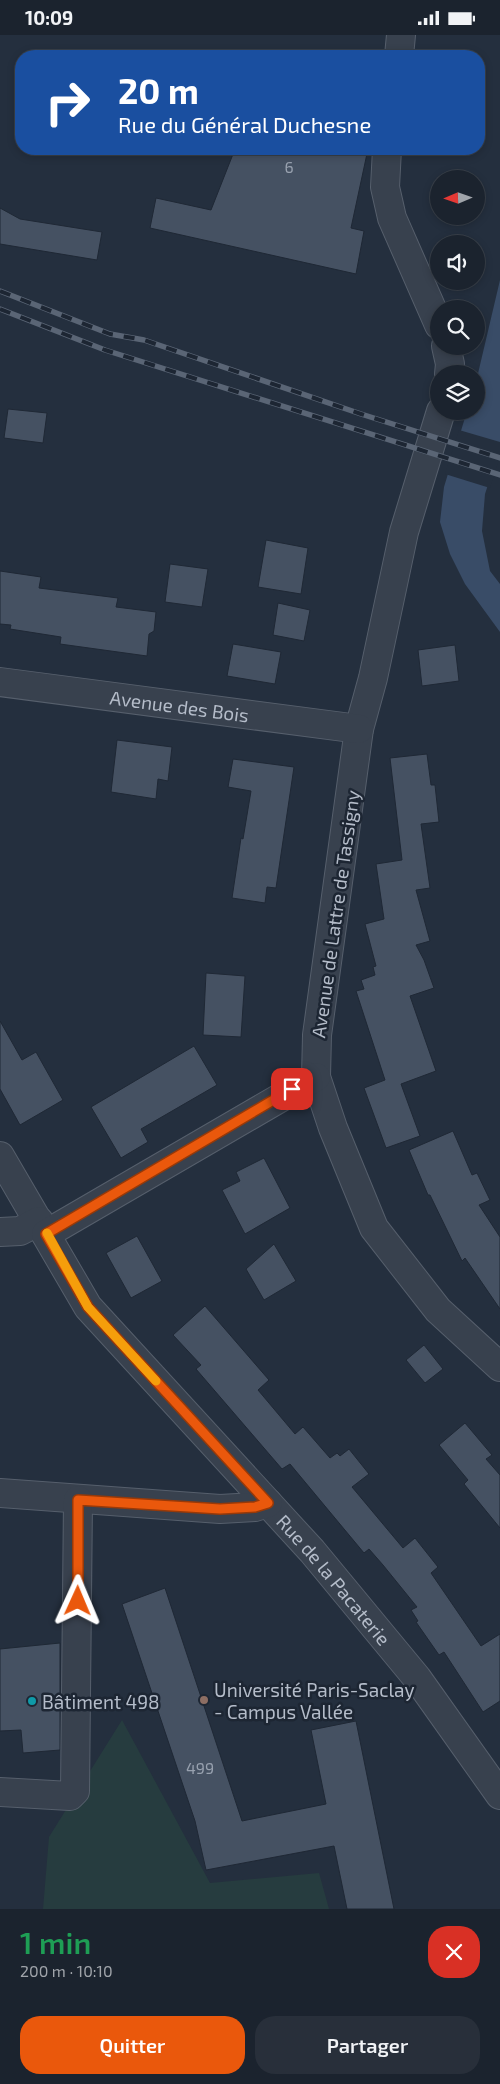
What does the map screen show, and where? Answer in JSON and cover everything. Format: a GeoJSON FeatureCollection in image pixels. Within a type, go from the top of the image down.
{"type":"FeatureCollection","features":[{"type":"Feature","properties":{"kind":"street"},"geometry":{"type":"LineString","coordinates":[[400,50],[401,35]]}},
{"type":"Feature","properties":{"kind":"street"},"geometry":{"type":"LineString","coordinates":[[387,155],[385,187],[392,218],[430,305]]}},
{"type":"Feature","properties":{"kind":"street","name":"Avenue de Lattre de Tassigny"},"geometry":{"type":"LineString","coordinates":[[438,420],[404,531],[373,678],[359,729],[317,1035],[316,1077],[333,1128],[374,1228],[438,1310],[500,1367]]}},
{"type":"Feature","properties":{"kind":"street","name":"Avenue des Bois"},"geometry":{"type":"LineString","coordinates":[[0,682],[359,729]]}},
{"type":"Feature","properties":{"kind":"street"},"geometry":{"type":"LineString","coordinates":[[0,1232],[43,1227],[316,1077]]}},
{"type":"Feature","properties":{"kind":"street","name":"Rue de la Pacaterie"},"geometry":{"type":"LineString","coordinates":[[0,1156],[88,1307],[312,1551],[417,1678],[500,1795]]}},
{"type":"Feature","properties":{"kind":"street"},"geometry":{"type":"LineString","coordinates":[[0,1493],[220,1509],[255,1507],[268,1503]]}},
{"type":"Feature","properties":{"kind":"street"},"geometry":{"type":"LineString","coordinates":[[0,1792],[70,1796],[75,1791],[78,1500]]}},
{"type":"Feature","properties":{"kind":"green space"},"geometry":{"type":"Polygon","coordinates":[[[122,1720],[210,1883],[319,1873],[329,1909],[43,1909],[49,1837],[122,1720]]]}},
{"type":"Feature","properties":{"kind":"water"},"geometry":{"type":"Polygon","coordinates":[[[500,280],[500,448],[485,494],[482,531],[490,571],[500,584],[500,632],[465,584],[450,554],[440,522],[444,487],[464,420],[485,420],[485,365],[480,365],[482,355],[485,355],[485,344],[500,280]]]}},
{"type":"Feature","properties":{"kind":"pier"},"geometry":{"type":"Polygon","coordinates":[[[459,430],[500,442],[500,456],[490,488],[445,474],[459,430]]]}},
{"type":"Feature","properties":{"kind":"building"},"geometry":{"type":"Polygon","coordinates":[[[233,155],[367,155],[351,228],[364,231],[356,274],[150,228],[156,198],[211,210],[233,155]]]}},
{"type":"Feature","properties":{"kind":"building"},"geometry":{"type":"Polygon","coordinates":[[[0,208],[20,219],[102,232],[97,260],[0,244],[0,208]]]}},
{"type":"Feature","properties":{"kind":"building"},"geometry":{"type":"Polygon","coordinates":[[[8,409],[47,413],[43,443],[4,438],[8,409]]]}},
{"type":"Feature","properties":{"kind":"building"},"geometry":{"type":"Polygon","coordinates":[[[266,540],[308,548],[301,594],[258,587],[266,540]]]}},
{"type":"Feature","properties":{"kind":"building"},"geometry":{"type":"Polygon","coordinates":[[[170,564],[208,569],[202,607],[165,602],[170,564]]]}},
{"type":"Feature","properties":{"kind":"building"},"geometry":{"type":"Polygon","coordinates":[[[0,571],[41,577],[39,588],[118,598],[116,607],[156,612],[154,631],[149,634],[147,656],[60,644],[61,637],[10,629],[11,625],[0,624],[0,571]]]}},
{"type":"Feature","properties":{"kind":"building"},"geometry":{"type":"Polygon","coordinates":[[[278,603],[310,610],[304,641],[273,635],[278,603]]]}},
{"type":"Feature","properties":{"kind":"building"},"geometry":{"type":"Polygon","coordinates":[[[233,644],[281,652],[275,684],[227,676],[233,644]]]}},
{"type":"Feature","properties":{"kind":"building"},"geometry":{"type":"Polygon","coordinates":[[[455,645],[459,681],[422,686],[418,650],[455,645]]]}},
{"type":"Feature","properties":{"kind":"building"},"geometry":{"type":"Polygon","coordinates":[[[117,740],[172,747],[168,781],[158,779],[156,799],[111,792],[117,740]]]}},
{"type":"Feature","properties":{"kind":"building"},"geometry":{"type":"Polygon","coordinates":[[[427,754],[431,785],[435,785],[439,822],[421,824],[430,888],[416,890],[430,941],[416,945],[424,960],[434,988],[410,996],[436,1071],[401,1084],[420,1136],[386,1148],[364,1088],[385,1080],[356,991],[364,989],[361,980],[375,975],[373,967],[376,966],[365,924],[384,919],[376,864],[402,860],[390,758],[427,754]]]}},
{"type":"Feature","properties":{"kind":"building"},"geometry":{"type":"Polygon","coordinates":[[[233,759],[294,767],[276,888],[267,887],[265,903],[232,898],[241,838],[243,839],[251,791],[228,787],[233,759]]]}},
{"type":"Feature","properties":{"kind":"building"},"geometry":{"type":"Polygon","coordinates":[[[206,973],[245,976],[241,1037],[203,1035],[206,973]]]}},
{"type":"Feature","properties":{"kind":"building"},"geometry":{"type":"Polygon","coordinates":[[[0,1021],[22,1060],[36,1052],[63,1100],[20,1125],[0,1089],[0,1021]]]}},
{"type":"Feature","properties":{"kind":"building"},"geometry":{"type":"Polygon","coordinates":[[[194,1046],[217,1085],[141,1129],[148,1142],[121,1158],[91,1107],[194,1046]]]}},
{"type":"Feature","properties":{"kind":"building"},"geometry":{"type":"Polygon","coordinates":[[[453,1131],[472,1175],[477,1173],[490,1200],[479,1205],[500,1237],[500,1309],[465,1258],[462,1261],[430,1195],[428,1195],[409,1150],[453,1131]]]}},
{"type":"Feature","properties":{"kind":"building"},"geometry":{"type":"Polygon","coordinates":[[[264,1158],[290,1208],[245,1234],[222,1190],[240,1181],[236,1172],[264,1158]]]}},
{"type":"Feature","properties":{"kind":"building"},"geometry":{"type":"Polygon","coordinates":[[[137,1236],[162,1281],[131,1298],[106,1253],[137,1236]]]}},
{"type":"Feature","properties":{"kind":"building"},"geometry":{"type":"Polygon","coordinates":[[[274,1244],[296,1281],[264,1300],[246,1269],[274,1244]]]}},
{"type":"Feature","properties":{"kind":"building"},"geometry":{"type":"Polygon","coordinates":[[[205,1306],[269,1380],[258,1390],[295,1434],[303,1427],[330,1458],[337,1453],[340,1456],[349,1449],[369,1474],[352,1487],[403,1548],[415,1538],[438,1567],[431,1573],[481,1646],[500,1634],[500,1701],[483,1712],[444,1652],[439,1655],[416,1622],[418,1621],[411,1610],[417,1607],[383,1565],[369,1549],[364,1553],[290,1464],[282,1469],[196,1369],[201,1365],[173,1335],[205,1306]]]}},
{"type":"Feature","properties":{"kind":"building"},"geometry":{"type":"Polygon","coordinates":[[[424,1345],[443,1369],[425,1383],[406,1360],[424,1345]]]}},
{"type":"Feature","properties":{"kind":"building"},"geometry":{"type":"Polygon","coordinates":[[[465,1423],[492,1455],[486,1459],[500,1475],[500,1528],[464,1484],[468,1480],[439,1445],[465,1423]]]}},
{"type":"Feature","properties":{"kind":"building"},"geometry":{"type":"Polygon","coordinates":[[[165,1588],[242,1821],[326,1804],[311,1730],[356,1721],[394,1909],[347,1909],[334,1846],[206,1870],[195,1821],[122,1604],[165,1588]]]}},
{"type":"Feature","properties":{"kind":"building","name":"Bâtiment 498"},"geometry":{"type":"Polygon","coordinates":[[[60,1643],[60,1750],[23,1753],[21,1730],[0,1731],[0,1649],[60,1643]]]}},
{"type":"Feature","properties":{"kind":"railway"},"geometry":{"type":"LineString","coordinates":[[0,291],[110,334],[144,340],[361,414],[500,458]]}},
{"type":"Feature","properties":{"kind":"railway"},"geometry":{"type":"LineString","coordinates":[[0,309],[105,350],[500,475]]}},
{"type":"Feature","properties":{"kind":"slow traffic"},"geometry":{"type":"LineString","coordinates":[[47,1233],[88,1307],[156,1381]]}},
{"type":"Feature","properties":{"kind":"place","name":"Université Paris-Saclay - Campus Vallée"},"geometry":{"type":"Point","coordinates":[204,1700]}},
{"type":"Feature","properties":{"kind":"place","name":"Bâtiment 498"},"geometry":{"type":"Point","coordinates":[32,1701]}},
{"type":"Feature","properties":{"kind":"route"},"geometry":{"type":"LineString","coordinates":[[78,1601],[78,1500],[220,1509],[255,1507],[268,1503],[88,1307],[46,1234],[292,1089]]}}]}
